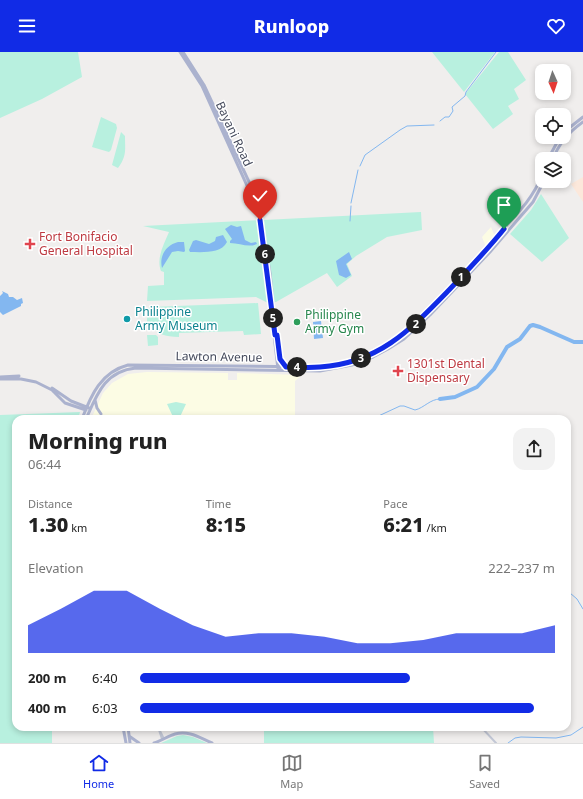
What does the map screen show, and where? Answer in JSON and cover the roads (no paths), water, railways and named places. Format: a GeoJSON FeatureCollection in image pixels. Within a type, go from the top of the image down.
{"type":"FeatureCollection","features":[{"type":"Feature","properties":{"kind":"main road","name":"Bayani Road"},"geometry":{"type":"LineString","coordinates":[[182,52],[204,85],[258,202],[264,227],[279,369]]}},
{"type":"Feature","properties":{"kind":"main road"},"geometry":{"type":"LineString","coordinates":[[571,126],[583,117]]}},
{"type":"Feature","properties":{"kind":"main road"},"geometry":{"type":"LineString","coordinates":[[557,152],[564,138],[583,122]]}},
{"type":"Feature","properties":{"kind":"main road","name":"Lawton Avenue"},"geometry":{"type":"LineString","coordinates":[[88,415],[88,409],[94,390],[102,380],[115,370],[128,365],[270,367],[279,369],[286,367],[318,367],[345,363],[371,354],[394,342],[423,317],[488,248],[530,197],[535,188]]}},
{"type":"Feature","properties":{"kind":"main road","name":"Lawton Avenue"},"geometry":{"type":"LineString","coordinates":[[84,415],[101,387],[109,379],[127,369],[279,369],[320,371],[352,365],[379,354],[404,339],[426,320],[490,252],[532,202],[540,188]]}},
{"type":"Feature","properties":{"kind":"main road"},"geometry":{"type":"LineString","coordinates":[[270,367],[278,359],[286,367]]}},
{"type":"Feature","properties":{"kind":"main road"},"geometry":{"type":"LineString","coordinates":[[0,378],[20,376],[35,380],[88,409]]}},
{"type":"Feature","properties":{"kind":"main road"},"geometry":{"type":"LineString","coordinates":[[95,398],[100,415]]}},
{"type":"Feature","properties":{"kind":"main road"},"geometry":{"type":"LineString","coordinates":[[124,731],[126,743]]}},
{"type":"Feature","properties":{"kind":"main road"},"geometry":{"type":"LineString","coordinates":[[128,731],[130,743]]}},
{"type":"Feature","properties":{"kind":"main road"},"geometry":{"type":"LineString","coordinates":[[154,743],[177,734],[189,733],[212,743]]}},
{"type":"Feature","properties":{"kind":"main road"},"geometry":{"type":"LineString","coordinates":[[129,736],[139,743]]}},
{"type":"Feature","properties":{"kind":"street"},"geometry":{"type":"LineString","coordinates":[[160,731],[163,739]]}},
{"type":"Feature","properties":{"kind":"street"},"geometry":{"type":"LineString","coordinates":[[485,731],[496,743]]}},
{"type":"Feature","properties":{"kind":"water"},"geometry":{"type":"Polygon","coordinates":[[[231,225],[237,227],[241,226],[245,240],[251,243],[256,242],[257,244],[247,245],[230,243],[232,239],[225,229],[231,225]]]}},
{"type":"Feature","properties":{"kind":"water"},"geometry":{"type":"Polygon","coordinates":[[[223,235],[227,242],[220,249],[205,252],[190,252],[189,250],[193,241],[196,240],[209,244],[215,241],[216,237],[223,235]]]}},
{"type":"Feature","properties":{"kind":"water"},"geometry":{"type":"Polygon","coordinates":[[[184,242],[185,251],[172,252],[162,268],[161,264],[164,252],[174,243],[184,242]]]}},
{"type":"Feature","properties":{"kind":"water"},"geometry":{"type":"Polygon","coordinates":[[[349,252],[352,259],[346,264],[351,275],[346,278],[339,275],[336,261],[349,252]]]}},
{"type":"Feature","properties":{"kind":"water"},"geometry":{"type":"Polygon","coordinates":[[[2,291],[8,294],[9,297],[13,297],[17,300],[22,298],[23,303],[21,306],[3,315],[0,312],[0,296],[3,293],[2,291]]]}},
{"type":"Feature","properties":{"kind":"water"},"geometry":{"type":"Polygon","coordinates":[[[321,321],[323,338],[314,339],[313,322],[321,321]]]}},
{"type":"Feature","properties":{"kind":"waterway"},"geometry":{"type":"LineString","coordinates":[[440,121],[445,117],[449,117],[453,111],[452,107],[465,96],[466,92],[496,52]]}},
{"type":"Feature","properties":{"kind":"waterway"},"geometry":{"type":"LineString","coordinates":[[360,166],[365,155],[407,126],[434,125]]}},
{"type":"Feature","properties":{"kind":"waterway"},"geometry":{"type":"LineString","coordinates":[[351,203],[358,170]]}},
{"type":"Feature","properties":{"kind":"waterway"},"geometry":{"type":"LineString","coordinates":[[350,221],[351,206]]}},
{"type":"Feature","properties":{"kind":"waterway"},"geometry":{"type":"LineString","coordinates":[[440,399],[455,397],[477,387],[494,369],[507,347],[520,339],[530,326],[533,325],[540,327],[574,342],[583,342]]}},
{"type":"Feature","properties":{"kind":"waterway"},"geometry":{"type":"LineString","coordinates":[[381,415],[400,406],[415,410],[433,400],[440,399]]}},
{"type":"Feature","properties":{"kind":"waterway"},"geometry":{"type":"LineString","coordinates":[[571,594],[577,599],[583,609]]}},
{"type":"Feature","properties":{"kind":"waterway"},"geometry":{"type":"LineString","coordinates":[[508,743],[515,738],[521,737],[556,738],[571,735],[583,727]]}},
{"type":"Feature","properties":{"kind":"place","name":"Fort Bonifacio General Hospital"},"geometry":{"type":"Point","coordinates":[30,244]}},
{"type":"Feature","properties":{"kind":"place","name":"Philippine Army Museum"},"geometry":{"type":"Point","coordinates":[127,319]}},
{"type":"Feature","properties":{"kind":"place","name":"Philippine Army Gym"},"geometry":{"type":"Point","coordinates":[297,322]}},
{"type":"Feature","properties":{"kind":"place","name":"1301st Dental Dispensary"},"geometry":{"type":"Point","coordinates":[398,371]}}]}
